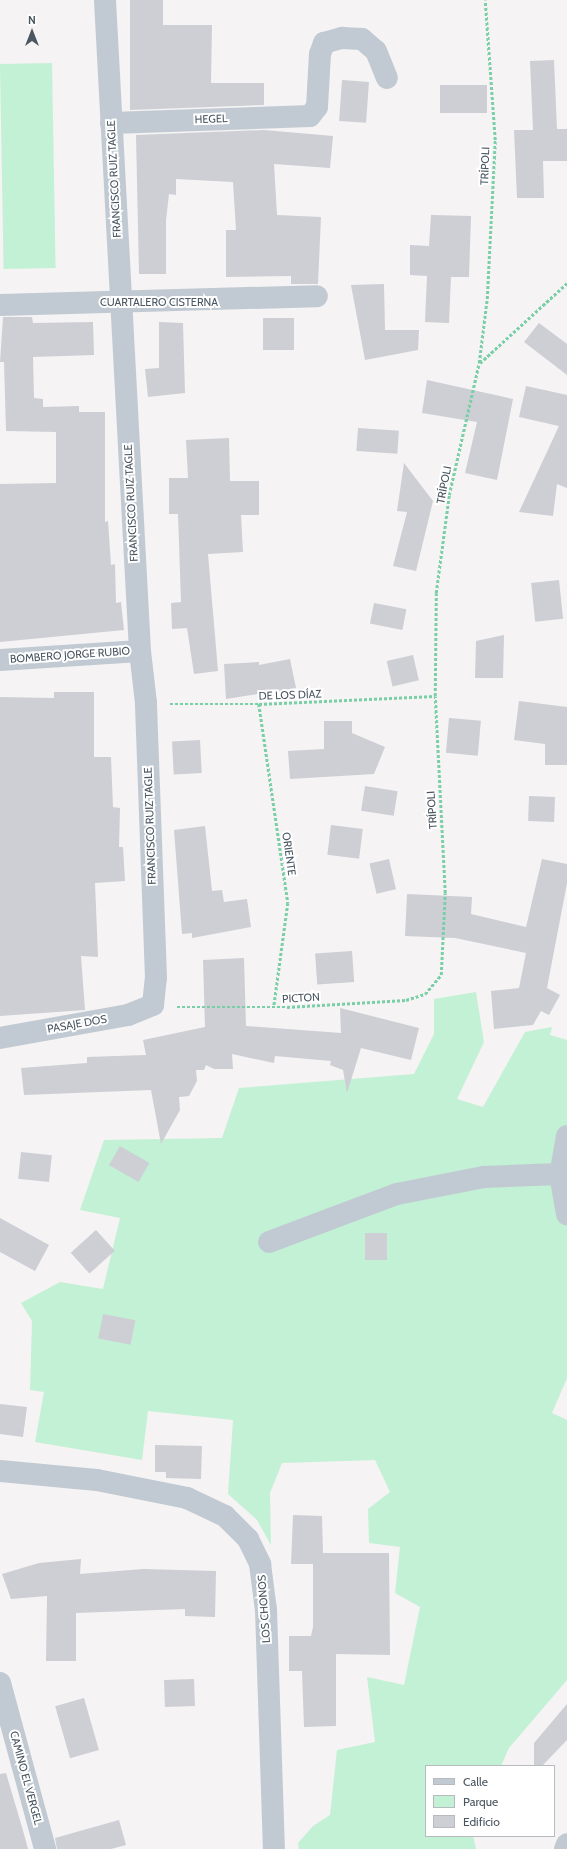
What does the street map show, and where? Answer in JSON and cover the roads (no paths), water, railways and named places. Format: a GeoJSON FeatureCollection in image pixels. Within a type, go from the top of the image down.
{"type":"FeatureCollection","features":[{"type":"Feature","properties":{"kind":"street","name":"FRANCISCO RUIZ TAGLE"},"geometry":{"type":"LineString","coordinates":[[106,0],[120,301],[140,651],[146,704],[156,978],[153,1005]]}},
{"type":"Feature","properties":{"kind":"street","name":"HEGEL"},"geometry":{"type":"LineString","coordinates":[[111,123],[310,116],[317,107],[320,54],[324,43],[362,39],[376,51],[387,78]]}},
{"type":"Feature","properties":{"kind":"street","name":"CUARTALERO CISTERNA"},"geometry":{"type":"LineString","coordinates":[[0,305],[120,301],[219,302],[258,295],[317,296]]}},
{"type":"Feature","properties":{"kind":"street","name":"BOMBERO JORGE RUBIO"},"geometry":{"type":"LineString","coordinates":[[0,660],[140,651]]}},
{"type":"Feature","properties":{"kind":"street","name":"PASAJE DOS"},"geometry":{"type":"LineString","coordinates":[[0,1038],[128,1015],[153,1005]]}},
{"type":"Feature","properties":{"kind":"street"},"geometry":{"type":"LineString","coordinates":[[567,1136],[560,1174],[567,1214]]}},
{"type":"Feature","properties":{"kind":"street"},"geometry":{"type":"LineString","coordinates":[[269,1242],[397,1194],[484,1177],[560,1174]]}},
{"type":"Feature","properties":{"kind":"street","name":"LOS CHONOS"},"geometry":{"type":"LineString","coordinates":[[0,1471],[97,1480],[187,1498],[225,1516],[248,1539],[260,1564],[266,1603],[274,1849]]}},
{"type":"Feature","properties":{"kind":"street","name":"CAMINO EL VERGEL"},"geometry":{"type":"LineString","coordinates":[[0,1683],[45,1849]]}},
{"type":"Feature","properties":{"kind":"street"},"geometry":{"type":"LineString","coordinates":[[565,1849],[567,1844]]}}]}
